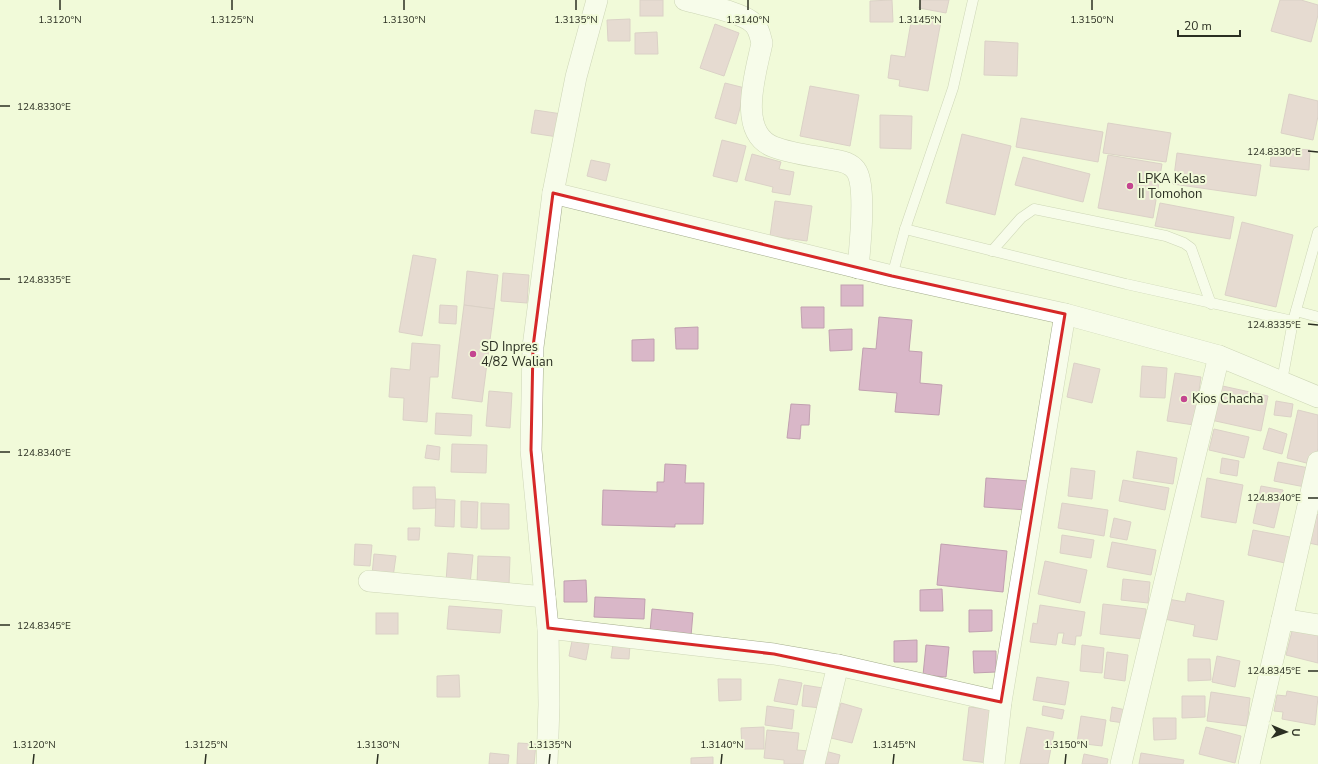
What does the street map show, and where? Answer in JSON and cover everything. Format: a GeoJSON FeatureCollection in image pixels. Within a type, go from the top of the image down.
{"type":"FeatureCollection","features":[{"type":"Feature","properties":{"kind":"street"},"geometry":{"type":"LineString","coordinates":[[547,764],[549,705],[548,628],[531,450],[533,347],[553,193],[576,77],[597,0]]}},
{"type":"Feature","properties":{"kind":"street"},"geometry":{"type":"LineString","coordinates":[[686,0],[742,16],[753,23],[760,33],[762,43],[751,105],[752,125],[759,135],[773,147],[844,162],[856,170],[860,179],[861,221],[858,268]]}},
{"type":"Feature","properties":{"kind":"street"},"geometry":{"type":"LineString","coordinates":[[553,193],[858,268],[1065,314],[1219,356],[1318,397]]}},
{"type":"Feature","properties":{"kind":"street"},"geometry":{"type":"LineString","coordinates":[[994,764],[1001,702],[1065,314]]}},
{"type":"Feature","properties":{"kind":"street"},"geometry":{"type":"LineString","coordinates":[[1121,764],[1219,356]]}},
{"type":"Feature","properties":{"kind":"street"},"geometry":{"type":"LineString","coordinates":[[1253,763],[1282,619],[1318,462]]}},
{"type":"Feature","properties":{"kind":"street"},"geometry":{"type":"LineString","coordinates":[[369,581],[545,597]]}},
{"type":"Feature","properties":{"kind":"street"},"geometry":{"type":"LineString","coordinates":[[1282,619],[1318,625]]}},
{"type":"Feature","properties":{"kind":"street"},"geometry":{"type":"LineString","coordinates":[[548,628],[774,654],[838,665],[1001,702]]}},
{"type":"Feature","properties":{"kind":"street"},"geometry":{"type":"LineString","coordinates":[[814,764],[838,665]]}},
{"type":"Feature","properties":{"kind":"lane"},"geometry":{"type":"LineString","coordinates":[[892,276],[905,229],[953,88],[973,0]]}},
{"type":"Feature","properties":{"kind":"lane"},"geometry":{"type":"LineString","coordinates":[[992,251],[1021,218],[1028,211],[1034,209],[1166,236],[1184,243],[1191,248],[1211,304]]}},
{"type":"Feature","properties":{"kind":"lane"},"geometry":{"type":"LineString","coordinates":[[905,229],[1211,304],[1293,321]]}},
{"type":"Feature","properties":{"kind":"lane"},"geometry":{"type":"LineString","coordinates":[[1282,381],[1293,321],[1318,232]]}},
{"type":"Feature","properties":{"kind":"lane"},"geometry":{"type":"LineString","coordinates":[[1296,311],[1318,317]]}},
{"type":"Feature","properties":{"kind":"highlighted area"},"geometry":{"type":"Polygon","coordinates":[[[553,193],[892,276],[1065,314],[1001,702],[774,654],[548,628],[531,450],[533,347],[553,193]]]}},
{"type":"Feature","properties":{"kind":"building"},"geometry":{"type":"Polygon","coordinates":[[[640,0],[663,0],[663,16],[640,16],[640,0]]]}},
{"type":"Feature","properties":{"kind":"building"},"geometry":{"type":"Polygon","coordinates":[[[892,0],[893,22],[870,22],[870,1],[892,0]]]}},
{"type":"Feature","properties":{"kind":"building"},"geometry":{"type":"Polygon","coordinates":[[[921,0],[949,0],[946,13],[919,8],[921,0]]]}},
{"type":"Feature","properties":{"kind":"building"},"geometry":{"type":"Polygon","coordinates":[[[1280,0],[1301,0],[1318,5],[1318,15],[1311,42],[1271,31],[1280,0]]]}},
{"type":"Feature","properties":{"kind":"building"},"geometry":{"type":"Polygon","coordinates":[[[912,16],[941,21],[928,91],[899,86],[900,80],[888,78],[891,55],[905,57],[912,16]]]}},
{"type":"Feature","properties":{"kind":"building"},"geometry":{"type":"Polygon","coordinates":[[[630,19],[630,41],[608,41],[607,20],[630,19]]]}},
{"type":"Feature","properties":{"kind":"building"},"geometry":{"type":"Polygon","coordinates":[[[715,24],[739,33],[724,76],[700,68],[715,24]]]}},
{"type":"Feature","properties":{"kind":"building"},"geometry":{"type":"Polygon","coordinates":[[[657,32],[658,54],[635,54],[635,33],[657,32]]]}},
{"type":"Feature","properties":{"kind":"building"},"geometry":{"type":"Polygon","coordinates":[[[985,41],[1018,43],[1017,76],[984,75],[985,41]]]}},
{"type":"Feature","properties":{"kind":"building"},"geometry":{"type":"Polygon","coordinates":[[[725,83],[745,88],[736,124],[715,118],[725,83]]]}},
{"type":"Feature","properties":{"kind":"building"},"geometry":{"type":"Polygon","coordinates":[[[810,86],[859,95],[850,146],[800,136],[810,86]]]}},
{"type":"Feature","properties":{"kind":"building"},"geometry":{"type":"Polygon","coordinates":[[[1289,94],[1318,101],[1318,116],[1313,140],[1281,133],[1289,94]]]}},
{"type":"Feature","properties":{"kind":"building"},"geometry":{"type":"Polygon","coordinates":[[[535,110],[562,114],[558,137],[531,133],[535,110]]]}},
{"type":"Feature","properties":{"kind":"building"},"geometry":{"type":"Polygon","coordinates":[[[880,115],[912,116],[911,149],[880,148],[880,115]]]}},
{"type":"Feature","properties":{"kind":"building"},"geometry":{"type":"Polygon","coordinates":[[[1021,118],[1103,132],[1098,162],[1016,147],[1021,118]]]}},
{"type":"Feature","properties":{"kind":"building"},"geometry":{"type":"Polygon","coordinates":[[[1108,123],[1171,133],[1166,162],[1103,153],[1108,123]]]}},
{"type":"Feature","properties":{"kind":"building"},"geometry":{"type":"Polygon","coordinates":[[[962,134],[1011,146],[995,215],[946,203],[962,134]]]}},
{"type":"Feature","properties":{"kind":"building"},"geometry":{"type":"Polygon","coordinates":[[[722,140],[746,146],[737,182],[713,176],[722,140]]]}},
{"type":"Feature","properties":{"kind":"building"},"geometry":{"type":"Polygon","coordinates":[[[1272,147],[1310,150],[1309,170],[1270,166],[1272,147]]]}},
{"type":"Feature","properties":{"kind":"building"},"geometry":{"type":"Polygon","coordinates":[[[1177,153],[1261,165],[1256,196],[1173,184],[1177,153]]]}},
{"type":"Feature","properties":{"kind":"building"},"geometry":{"type":"Polygon","coordinates":[[[752,154],[781,162],[779,169],[794,172],[790,195],[772,192],[773,187],[745,180],[752,154]]]}},
{"type":"Feature","properties":{"kind":"building","name":"LPKA Kelas II Tomohon"},"geometry":{"type":"Polygon","coordinates":[[[1108,155],[1162,164],[1153,218],[1098,208],[1108,155]]]}},
{"type":"Feature","properties":{"kind":"building"},"geometry":{"type":"Polygon","coordinates":[[[1023,157],[1090,174],[1083,202],[1015,185],[1023,157]]]}},
{"type":"Feature","properties":{"kind":"building"},"geometry":{"type":"Polygon","coordinates":[[[591,160],[610,164],[606,181],[587,176],[591,160]]]}},
{"type":"Feature","properties":{"kind":"building"},"geometry":{"type":"Polygon","coordinates":[[[775,201],[812,206],[807,241],[770,236],[775,201]]]}},
{"type":"Feature","properties":{"kind":"building"},"geometry":{"type":"Polygon","coordinates":[[[1160,203],[1234,217],[1230,239],[1155,226],[1160,203]]]}},
{"type":"Feature","properties":{"kind":"building"},"geometry":{"type":"Polygon","coordinates":[[[1242,222],[1293,235],[1276,307],[1225,295],[1242,222]]]}},
{"type":"Feature","properties":{"kind":"building"},"geometry":{"type":"Polygon","coordinates":[[[413,255],[436,259],[422,336],[399,332],[413,255]]]}},
{"type":"Feature","properties":{"kind":"building"},"geometry":{"type":"Polygon","coordinates":[[[467,271],[498,275],[494,309],[464,305],[467,271]]]}},
{"type":"Feature","properties":{"kind":"building"},"geometry":{"type":"Polygon","coordinates":[[[503,273],[529,275],[527,303],[501,301],[503,273]]]}},
{"type":"Feature","properties":{"kind":"building"},"geometry":{"type":"Polygon","coordinates":[[[841,285],[863,285],[863,306],[841,306],[841,285]]]}},
{"type":"Feature","properties":{"kind":"building"},"geometry":{"type":"Polygon","coordinates":[[[440,305],[457,306],[456,324],[439,323],[440,305]]]}},
{"type":"Feature","properties":{"kind":"building","name":"SD Inpres 4/82 Walian"},"geometry":{"type":"Polygon","coordinates":[[[464,305],[494,309],[482,402],[452,398],[464,305]]]}},
{"type":"Feature","properties":{"kind":"building"},"geometry":{"type":"Polygon","coordinates":[[[801,307],[824,307],[824,328],[802,328],[801,307]]]}},
{"type":"Feature","properties":{"kind":"building"},"geometry":{"type":"Polygon","coordinates":[[[879,317],[912,320],[909,351],[922,352],[920,383],[942,385],[939,415],[895,412],[897,393],[859,390],[863,348],[876,349],[879,317]]]}},
{"type":"Feature","properties":{"kind":"building"},"geometry":{"type":"Polygon","coordinates":[[[698,327],[698,349],[676,349],[675,328],[698,327]]]}},
{"type":"Feature","properties":{"kind":"building"},"geometry":{"type":"Polygon","coordinates":[[[852,329],[852,350],[830,351],[829,330],[852,329]]]}},
{"type":"Feature","properties":{"kind":"building"},"geometry":{"type":"Polygon","coordinates":[[[654,339],[654,361],[632,361],[632,340],[654,339]]]}},
{"type":"Feature","properties":{"kind":"building"},"geometry":{"type":"Polygon","coordinates":[[[412,343],[440,345],[438,377],[430,377],[427,422],[403,420],[404,398],[389,397],[391,368],[410,370],[412,343]]]}},
{"type":"Feature","properties":{"kind":"building"},"geometry":{"type":"Polygon","coordinates":[[[1074,363],[1100,369],[1092,403],[1067,397],[1074,363]]]}},
{"type":"Feature","properties":{"kind":"building"},"geometry":{"type":"Polygon","coordinates":[[[1142,366],[1167,368],[1165,398],[1140,397],[1142,366]]]}},
{"type":"Feature","properties":{"kind":"building","name":"Kios Chacha"},"geometry":{"type":"Polygon","coordinates":[[[1175,373],[1201,377],[1194,425],[1167,421],[1175,373]]]}},
{"type":"Feature","properties":{"kind":"building"},"geometry":{"type":"Polygon","coordinates":[[[1218,385],[1268,396],[1261,431],[1211,420],[1218,385]]]}},
{"type":"Feature","properties":{"kind":"building"},"geometry":{"type":"Polygon","coordinates":[[[489,391],[512,393],[510,428],[486,426],[489,391]]]}},
{"type":"Feature","properties":{"kind":"building"},"geometry":{"type":"Polygon","coordinates":[[[1276,401],[1293,404],[1291,417],[1274,415],[1276,401]]]}},
{"type":"Feature","properties":{"kind":"building"},"geometry":{"type":"Polygon","coordinates":[[[791,404],[810,405],[809,425],[801,425],[800,439],[787,438],[791,404]]]}},
{"type":"Feature","properties":{"kind":"building"},"geometry":{"type":"Polygon","coordinates":[[[1298,410],[1318,415],[1318,448],[1314,465],[1287,458],[1298,410]]]}},
{"type":"Feature","properties":{"kind":"building"},"geometry":{"type":"Polygon","coordinates":[[[436,413],[472,415],[471,436],[435,434],[436,413]]]}},
{"type":"Feature","properties":{"kind":"building"},"geometry":{"type":"Polygon","coordinates":[[[1269,428],[1287,434],[1282,454],[1263,449],[1269,428]]]}},
{"type":"Feature","properties":{"kind":"building"},"geometry":{"type":"Polygon","coordinates":[[[1214,429],[1249,437],[1244,458],[1209,450],[1214,429]]]}},
{"type":"Feature","properties":{"kind":"building"},"geometry":{"type":"Polygon","coordinates":[[[452,444],[487,445],[486,473],[451,472],[452,444]]]}},
{"type":"Feature","properties":{"kind":"building"},"geometry":{"type":"Polygon","coordinates":[[[427,445],[440,447],[439,460],[425,458],[427,445]]]}},
{"type":"Feature","properties":{"kind":"building"},"geometry":{"type":"Polygon","coordinates":[[[1137,451],[1177,458],[1173,484],[1133,478],[1137,451]]]}},
{"type":"Feature","properties":{"kind":"building"},"geometry":{"type":"Polygon","coordinates":[[[1222,458],[1239,461],[1237,476],[1220,473],[1222,458]]]}},
{"type":"Feature","properties":{"kind":"building"},"geometry":{"type":"Polygon","coordinates":[[[1278,462],[1309,468],[1305,487],[1274,481],[1278,462]]]}},
{"type":"Feature","properties":{"kind":"building"},"geometry":{"type":"Polygon","coordinates":[[[665,464],[686,465],[685,483],[704,483],[703,524],[675,524],[675,527],[602,525],[603,490],[657,492],[657,482],[664,482],[665,464]]]}},
{"type":"Feature","properties":{"kind":"building"},"geometry":{"type":"Polygon","coordinates":[[[1071,468],[1095,471],[1092,499],[1068,496],[1071,468]]]}},
{"type":"Feature","properties":{"kind":"building"},"geometry":{"type":"Polygon","coordinates":[[[986,478],[1030,481],[1027,510],[984,507],[986,478]]]}},
{"type":"Feature","properties":{"kind":"building"},"geometry":{"type":"Polygon","coordinates":[[[1207,478],[1243,485],[1236,523],[1201,517],[1207,478]]]}},
{"type":"Feature","properties":{"kind":"building"},"geometry":{"type":"Polygon","coordinates":[[[1123,480],[1169,488],[1165,510],[1119,501],[1123,480]]]}},
{"type":"Feature","properties":{"kind":"building"},"geometry":{"type":"Polygon","coordinates":[[[1261,486],[1283,490],[1274,528],[1253,523],[1261,486]]]}},
{"type":"Feature","properties":{"kind":"building"},"geometry":{"type":"Polygon","coordinates":[[[413,487],[435,487],[436,508],[413,509],[413,487]]]}},
{"type":"Feature","properties":{"kind":"building"},"geometry":{"type":"Polygon","coordinates":[[[436,499],[455,500],[454,527],[435,526],[436,499]]]}},
{"type":"Feature","properties":{"kind":"building"},"geometry":{"type":"Polygon","coordinates":[[[461,501],[478,502],[477,528],[461,527],[461,501]]]}},
{"type":"Feature","properties":{"kind":"building"},"geometry":{"type":"Polygon","coordinates":[[[481,503],[509,504],[509,529],[481,529],[481,503]]]}},
{"type":"Feature","properties":{"kind":"building"},"geometry":{"type":"Polygon","coordinates":[[[1062,503],[1108,510],[1104,536],[1058,528],[1062,503]]]}},
{"type":"Feature","properties":{"kind":"building"},"geometry":{"type":"Polygon","coordinates":[[[1317,514],[1318,515],[1318,545],[1309,543],[1317,514]]]}},
{"type":"Feature","properties":{"kind":"building"},"geometry":{"type":"Polygon","coordinates":[[[1114,518],[1131,522],[1127,540],[1110,537],[1114,518]]]}},
{"type":"Feature","properties":{"kind":"building"},"geometry":{"type":"Polygon","coordinates":[[[408,528],[420,528],[419,540],[408,540],[408,528]]]}},
{"type":"Feature","properties":{"kind":"building"},"geometry":{"type":"Polygon","coordinates":[[[1253,530],[1290,537],[1285,563],[1248,555],[1253,530]]]}},
{"type":"Feature","properties":{"kind":"building"},"geometry":{"type":"Polygon","coordinates":[[[1062,535],[1094,540],[1091,558],[1060,553],[1062,535]]]}},
{"type":"Feature","properties":{"kind":"building"},"geometry":{"type":"Polygon","coordinates":[[[1112,542],[1156,550],[1151,575],[1107,567],[1112,542]]]}},
{"type":"Feature","properties":{"kind":"building"},"geometry":{"type":"Polygon","coordinates":[[[355,544],[372,545],[370,566],[354,565],[355,544]]]}},
{"type":"Feature","properties":{"kind":"building"},"geometry":{"type":"Polygon","coordinates":[[[941,544],[1007,551],[1003,592],[937,585],[941,544]]]}},
{"type":"Feature","properties":{"kind":"building"},"geometry":{"type":"Polygon","coordinates":[[[448,553],[473,555],[470,584],[446,582],[448,553]]]}},
{"type":"Feature","properties":{"kind":"building"},"geometry":{"type":"Polygon","coordinates":[[[374,554],[396,556],[393,577],[372,575],[374,554]]]}},
{"type":"Feature","properties":{"kind":"building"},"geometry":{"type":"Polygon","coordinates":[[[478,556],[510,557],[509,585],[477,584],[478,556]]]}},
{"type":"Feature","properties":{"kind":"building"},"geometry":{"type":"Polygon","coordinates":[[[1045,561],[1087,570],[1080,603],[1038,594],[1045,561]]]}},
{"type":"Feature","properties":{"kind":"building"},"geometry":{"type":"Polygon","coordinates":[[[1123,579],[1150,582],[1148,603],[1121,600],[1123,579]]]}},
{"type":"Feature","properties":{"kind":"building"},"geometry":{"type":"Polygon","coordinates":[[[586,580],[587,602],[564,602],[564,581],[586,580]]]}},
{"type":"Feature","properties":{"kind":"building"},"geometry":{"type":"Polygon","coordinates":[[[942,589],[943,611],[920,611],[920,590],[942,589]]]}},
{"type":"Feature","properties":{"kind":"building"},"geometry":{"type":"Polygon","coordinates":[[[1187,593],[1224,601],[1217,640],[1193,636],[1195,625],[1164,619],[1168,599],[1185,602],[1187,593]]]}},
{"type":"Feature","properties":{"kind":"building"},"geometry":{"type":"Polygon","coordinates":[[[595,597],[645,599],[644,619],[594,617],[595,597]]]}},
{"type":"Feature","properties":{"kind":"building"},"geometry":{"type":"Polygon","coordinates":[[[1103,604],[1146,609],[1143,639],[1100,634],[1103,604]]]}},
{"type":"Feature","properties":{"kind":"building"},"geometry":{"type":"Polygon","coordinates":[[[1040,605],[1085,612],[1081,636],[1076,636],[1075,645],[1062,643],[1064,633],[1058,633],[1056,645],[1030,642],[1033,623],[1037,624],[1040,605]]]}},
{"type":"Feature","properties":{"kind":"building"},"geometry":{"type":"Polygon","coordinates":[[[449,606],[502,610],[500,633],[447,629],[449,606]]]}},
{"type":"Feature","properties":{"kind":"building"},"geometry":{"type":"Polygon","coordinates":[[[652,609],[693,613],[691,636],[650,632],[652,609]]]}},
{"type":"Feature","properties":{"kind":"building"},"geometry":{"type":"Polygon","coordinates":[[[969,610],[992,610],[992,631],[969,632],[969,610]]]}},
{"type":"Feature","properties":{"kind":"building"},"geometry":{"type":"Polygon","coordinates":[[[376,613],[398,613],[398,634],[376,634],[376,613]]]}},
{"type":"Feature","properties":{"kind":"building"},"geometry":{"type":"Polygon","coordinates":[[[1293,627],[1318,633],[1318,663],[1286,655],[1293,627]]]}},
{"type":"Feature","properties":{"kind":"building"},"geometry":{"type":"Polygon","coordinates":[[[917,640],[917,662],[894,662],[894,641],[917,640]]]}},
{"type":"Feature","properties":{"kind":"building"},"geometry":{"type":"Polygon","coordinates":[[[572,641],[589,644],[586,660],[569,656],[572,641]]]}},
{"type":"Feature","properties":{"kind":"building"},"geometry":{"type":"Polygon","coordinates":[[[613,644],[630,645],[629,659],[611,658],[613,644]]]}},
{"type":"Feature","properties":{"kind":"building"},"geometry":{"type":"Polygon","coordinates":[[[926,645],[949,647],[946,677],[923,675],[926,645]]]}},
{"type":"Feature","properties":{"kind":"building"},"geometry":{"type":"Polygon","coordinates":[[[1082,645],[1104,648],[1102,673],[1080,671],[1082,645]]]}},
{"type":"Feature","properties":{"kind":"building"},"geometry":{"type":"Polygon","coordinates":[[[973,651],[996,651],[996,672],[974,673],[973,651]]]}},
{"type":"Feature","properties":{"kind":"building"},"geometry":{"type":"Polygon","coordinates":[[[1107,652],[1128,655],[1125,681],[1104,678],[1107,652]]]}},
{"type":"Feature","properties":{"kind":"building"},"geometry":{"type":"Polygon","coordinates":[[[1217,656],[1240,661],[1235,687],[1212,682],[1217,656]]]}},
{"type":"Feature","properties":{"kind":"building"},"geometry":{"type":"Polygon","coordinates":[[[1188,659],[1210,659],[1211,680],[1188,681],[1188,659]]]}},
{"type":"Feature","properties":{"kind":"building"},"geometry":{"type":"Polygon","coordinates":[[[459,675],[460,697],[437,697],[437,676],[459,675]]]}},
{"type":"Feature","properties":{"kind":"building"},"geometry":{"type":"Polygon","coordinates":[[[1037,677],[1069,682],[1065,705],[1033,700],[1037,677]]]}},
{"type":"Feature","properties":{"kind":"building"},"geometry":{"type":"Polygon","coordinates":[[[718,679],[741,679],[741,700],[719,701],[718,679]]]}},
{"type":"Feature","properties":{"kind":"building"},"geometry":{"type":"Polygon","coordinates":[[[779,679],[802,683],[797,705],[774,701],[779,679]]]}},
{"type":"Feature","properties":{"kind":"building"},"geometry":{"type":"Polygon","coordinates":[[[804,685],[823,688],[821,708],[802,706],[804,685]]]}},
{"type":"Feature","properties":{"kind":"building"},"geometry":{"type":"Polygon","coordinates":[[[1287,691],[1318,697],[1315,725],[1282,719],[1283,712],[1274,711],[1277,695],[1286,696],[1287,691]]]}},
{"type":"Feature","properties":{"kind":"building"},"geometry":{"type":"Polygon","coordinates":[[[1211,692],[1250,698],[1247,726],[1207,721],[1211,692]]]}},
{"type":"Feature","properties":{"kind":"building"},"geometry":{"type":"Polygon","coordinates":[[[1182,696],[1205,696],[1205,717],[1182,718],[1182,696]]]}},
{"type":"Feature","properties":{"kind":"building"},"geometry":{"type":"Polygon","coordinates":[[[841,703],[862,709],[852,743],[831,738],[841,703]]]}},
{"type":"Feature","properties":{"kind":"building"},"geometry":{"type":"Polygon","coordinates":[[[767,706],[794,710],[792,729],[765,725],[767,706]]]}},
{"type":"Feature","properties":{"kind":"building"},"geometry":{"type":"Polygon","coordinates":[[[1043,706],[1064,710],[1062,719],[1042,715],[1043,706]]]}},
{"type":"Feature","properties":{"kind":"building"},"geometry":{"type":"Polygon","coordinates":[[[969,707],[996,710],[989,763],[963,760],[969,707]]]}},
{"type":"Feature","properties":{"kind":"building"},"geometry":{"type":"Polygon","coordinates":[[[1112,707],[1126,710],[1124,723],[1110,721],[1112,707]]]}},
{"type":"Feature","properties":{"kind":"building"},"geometry":{"type":"Polygon","coordinates":[[[1081,716],[1106,720],[1102,746],[1077,743],[1081,716]]]}},
{"type":"Feature","properties":{"kind":"building"},"geometry":{"type":"Polygon","coordinates":[[[1153,718],[1176,718],[1176,739],[1154,740],[1153,718]]]}},
{"type":"Feature","properties":{"kind":"building"},"geometry":{"type":"Polygon","coordinates":[[[764,727],[764,749],[742,749],[741,728],[764,727]]]}},
{"type":"Feature","properties":{"kind":"building"},"geometry":{"type":"Polygon","coordinates":[[[1027,727],[1054,732],[1048,764],[1020,764],[1027,727]]]}},
{"type":"Feature","properties":{"kind":"building"},"geometry":{"type":"Polygon","coordinates":[[[1206,727],[1241,736],[1235,763],[1199,754],[1206,727]]]}},
{"type":"Feature","properties":{"kind":"building"},"geometry":{"type":"Polygon","coordinates":[[[767,730],[799,733],[797,750],[809,751],[808,764],[784,764],[784,760],[764,758],[767,730]]]}},
{"type":"Feature","properties":{"kind":"building"},"geometry":{"type":"Polygon","coordinates":[[[518,743],[536,744],[534,764],[517,764],[518,743]]]}},
{"type":"Feature","properties":{"kind":"building"},"geometry":{"type":"Polygon","coordinates":[[[825,751],[840,755],[838,764],[822,764],[825,751]]]}},
{"type":"Feature","properties":{"kind":"building"},"geometry":{"type":"Polygon","coordinates":[[[490,753],[509,755],[508,764],[489,764],[490,753]]]}},
{"type":"Feature","properties":{"kind":"building"},"geometry":{"type":"Polygon","coordinates":[[[1141,753],[1184,760],[1183,764],[1139,764],[1141,753]]]}},
{"type":"Feature","properties":{"kind":"building"},"geometry":{"type":"Polygon","coordinates":[[[1084,754],[1108,759],[1107,764],[1082,764],[1084,754]]]}},
{"type":"Feature","properties":{"kind":"building"},"geometry":{"type":"Polygon","coordinates":[[[713,757],[713,764],[691,764],[691,758],[713,757]]]}},
{"type":"Feature","properties":{"kind":"place","name":"LPKA Kelas II Tomohon"},"geometry":{"type":"Point","coordinates":[1130,186]}},
{"type":"Feature","properties":{"kind":"place","name":"SD Inpres 4/82 Walian"},"geometry":{"type":"Point","coordinates":[473,354]}},
{"type":"Feature","properties":{"kind":"place","name":"Kios Chacha"},"geometry":{"type":"Point","coordinates":[1184,399]}}]}
